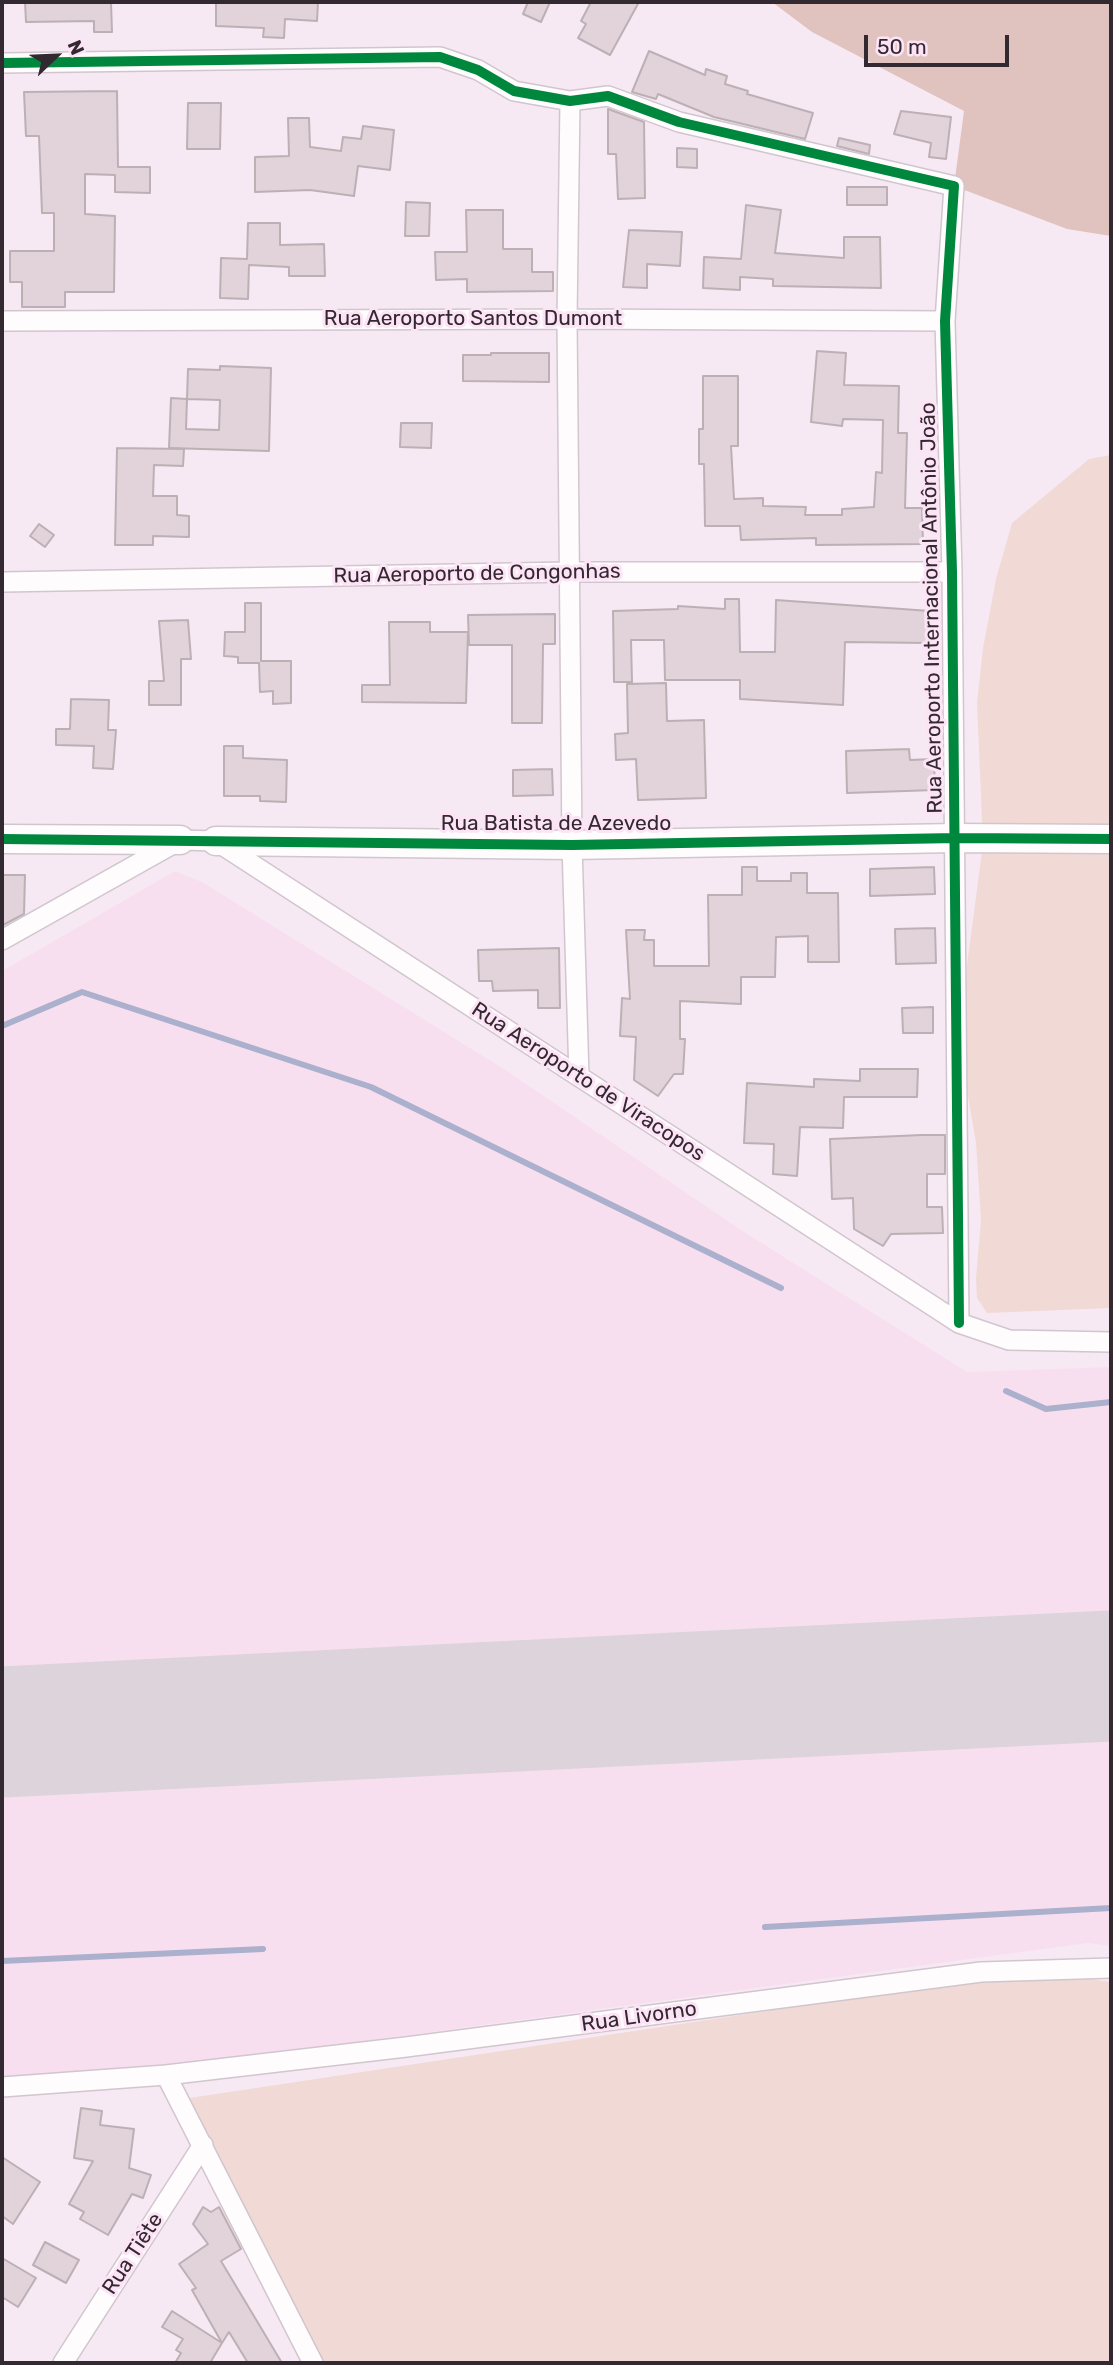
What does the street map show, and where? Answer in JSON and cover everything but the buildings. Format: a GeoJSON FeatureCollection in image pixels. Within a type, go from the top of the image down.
{"type":"FeatureCollection","features":[{"type":"Feature","properties":{"kind":"street"},"geometry":{"type":"LineString","coordinates":[[2,63],[440,57],[478,70],[514,92],[570,101],[567,318],[569,572],[572,845],[579,1076]]}},
{"type":"Feature","properties":{"kind":"street","name":"Rua Aeroporto Internacional Antônio João"},"geometry":{"type":"LineString","coordinates":[[570,101],[608,96],[678,122],[954,186],[945,321],[953,572],[959,1323]]}},
{"type":"Feature","properties":{"kind":"street","name":"Rua Aeroporto Santos Dumont"},"geometry":{"type":"LineString","coordinates":[[2,321],[567,318],[945,321]]}},
{"type":"Feature","properties":{"kind":"street","name":"Rua Aeroporto de Congonhas"},"geometry":{"type":"LineString","coordinates":[[2,583],[569,572],[953,572]]}},
{"type":"Feature","properties":{"kind":"street","name":"Rua Batista de Azevedo"},"geometry":{"type":"LineString","coordinates":[[2,839],[572,845],[956,838],[1111,839]]}},
{"type":"Feature","properties":{"kind":"street"},"geometry":{"type":"LineString","coordinates":[[2,940],[180,840]]}},
{"type":"Feature","properties":{"kind":"street","name":"Rua Aeroporto de Viracopos"},"geometry":{"type":"LineString","coordinates":[[216,841],[959,1323],[1009,1340],[1111,1342]]}},
{"type":"Feature","properties":{"kind":"street","name":"Rua Livorno"},"geometry":{"type":"LineString","coordinates":[[2,2087],[166,2075],[406,2048],[981,1972],[1111,1968]]}},
{"type":"Feature","properties":{"kind":"street"},"geometry":{"type":"LineString","coordinates":[[166,2075],[313,2363]]}},
{"type":"Feature","properties":{"kind":"street","name":"Rua Tiête"},"geometry":{"type":"LineString","coordinates":[[63,2363],[203,2145]]}},
{"type":"Feature","properties":{"kind":"shaded area"},"geometry":{"type":"Polygon","coordinates":[[[772,2],[1111,2],[1111,236],[1067,229],[954,186],[964,111],[812,32],[772,2]]]}},
{"type":"Feature","properties":{"kind":"shaded area"},"geometry":{"type":"Polygon","coordinates":[[[1111,455],[1111,1308],[987,1313],[977,1298],[981,1220],[976,1143],[967,1090],[965,1016],[967,965],[983,844],[977,703],[983,648],[996,579],[1012,523],[1089,459],[1111,455]]]}},
{"type":"Feature","properties":{"kind":"shaded area"},"geometry":{"type":"Polygon","coordinates":[[[175,871],[202,882],[504,1069],[741,1230],[967,1372],[1111,1367],[1111,1946],[1088,1943],[232,2059],[2,2077],[2,971],[175,871]]]}},
{"type":"Feature","properties":{"kind":"shaded area"},"geometry":{"type":"Polygon","coordinates":[[[1067,1976],[1111,1982],[1111,2363],[313,2363],[183,2099],[959,1982],[1067,1976]]]}},
{"type":"Feature","properties":{"kind":"waterway"},"geometry":{"type":"LineString","coordinates":[[2,1026],[82,992],[371,1087],[781,1288]]}},
{"type":"Feature","properties":{"kind":"waterway"},"geometry":{"type":"LineString","coordinates":[[1006,1391],[1046,1409],[1111,1402]]}},
{"type":"Feature","properties":{"kind":"waterway"},"geometry":{"type":"LineString","coordinates":[[765,1927],[1111,1908]]}},
{"type":"Feature","properties":{"kind":"waterway"},"geometry":{"type":"LineString","coordinates":[[2,1961],[263,1949]]}},
{"type":"Feature","properties":{"kind":"taxiway"},"geometry":{"type":"LineString","coordinates":[[1081,1678],[1111,1663]]}},
{"type":"Feature","properties":{"kind":"runway"},"geometry":{"type":"LineString","coordinates":[[2,1732],[1111,1676]]}},
{"type":"Feature","properties":{"kind":"cycle path"},"geometry":{"type":"LineString","coordinates":[[2,63],[440,57],[478,70],[514,91],[570,101],[608,96],[679,122],[954,186],[945,321],[952,572],[959,1323]]}},
{"type":"Feature","properties":{"kind":"cycle path"},"geometry":{"type":"LineString","coordinates":[[2,839],[572,845],[956,838],[1111,839]]}}]}
